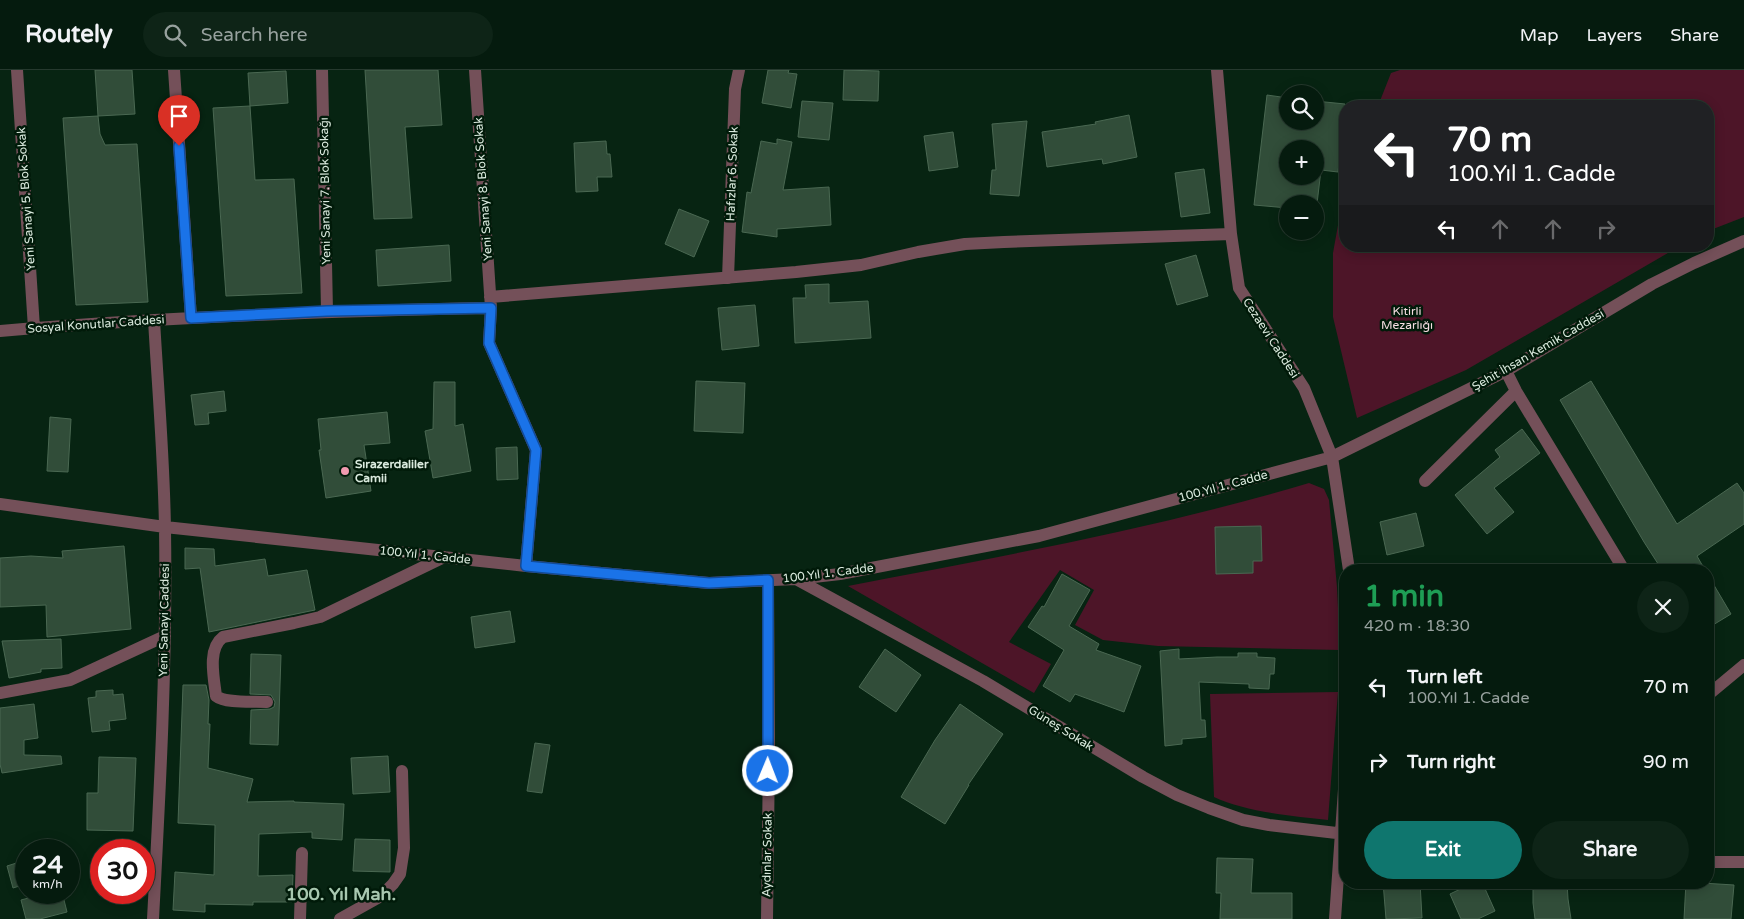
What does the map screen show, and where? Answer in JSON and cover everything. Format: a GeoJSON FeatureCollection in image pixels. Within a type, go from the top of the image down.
{"type":"FeatureCollection","features":[{"type":"Feature","properties":{"kind":"street","name":"Yeni Sanayi 5. Blok Sokak"},"geometry":{"type":"LineString","coordinates":[[17,70],[34,328]]}},
{"type":"Feature","properties":{"kind":"street"},"geometry":{"type":"LineString","coordinates":[[174,70],[191,318]]}},
{"type":"Feature","properties":{"kind":"street","name":"Yeni Sanayi 7. Blok Sokağı"},"geometry":{"type":"LineString","coordinates":[[322,70],[327,311]]}},
{"type":"Feature","properties":{"kind":"street","name":"Yeni Sanayi 8. Blok Sokak"},"geometry":{"type":"LineString","coordinates":[[475,70],[490,302],[489,343],[536,450],[526,566]]}},
{"type":"Feature","properties":{"kind":"street","name":"Hafızlar 6. Sokak"},"geometry":{"type":"LineString","coordinates":[[728,278],[735,89],[739,70]]}},
{"type":"Feature","properties":{"kind":"street","name":"Cezaevi Caddesi"},"geometry":{"type":"LineString","coordinates":[[1217,70],[1231,234],[1239,288],[1304,388],[1332,457],[1348,564]]}},
{"type":"Feature","properties":{"kind":"street","name":"Sosyal Konutlar Caddesi"},"geometry":{"type":"LineString","coordinates":[[0,331],[154,320],[490,302],[861,265],[965,244],[1231,234]]}},
{"type":"Feature","properties":{"kind":"street","name":"Şehit İhsan Kemik Caddesi"},"geometry":{"type":"LineString","coordinates":[[1332,457],[1506,371],[1652,284],[1744,241]]}},
{"type":"Feature","properties":{"kind":"street","name":"Yeni Sanayi Caddesi"},"geometry":{"type":"LineString","coordinates":[[153,919],[165,636],[165,527],[154,320]]}},
{"type":"Feature","properties":{"kind":"street"},"geometry":{"type":"LineString","coordinates":[[1506,371],[1516,391],[1620,564]]}},
{"type":"Feature","properties":{"kind":"street"},"geometry":{"type":"LineString","coordinates":[[1425,481],[1516,391]]}},
{"type":"Feature","properties":{"kind":"street","name":"100.Yıl 1. Cadde"},"geometry":{"type":"LineString","coordinates":[[0,504],[165,527],[526,566],[709,583],[796,579],[840,574],[1040,536],[1332,457]]}},
{"type":"Feature","properties":{"kind":"street"},"geometry":{"type":"LineString","coordinates":[[267,702],[220,699],[216,696],[213,654],[217,641],[229,635],[320,617],[445,557]]}},
{"type":"Feature","properties":{"kind":"street","name":"Güneş Sokak"},"geometry":{"type":"LineString","coordinates":[[796,579],[983,681],[1143,777],[1177,795],[1243,820],[1339,834]]}},
{"type":"Feature","properties":{"kind":"street","name":"Aydınlar Sokak"},"geometry":{"type":"LineString","coordinates":[[767,919],[769,753],[768,580]]}},
{"type":"Feature","properties":{"kind":"street"},"geometry":{"type":"LineString","coordinates":[[0,693],[70,680],[165,636]]}},
{"type":"Feature","properties":{"kind":"street"},"geometry":{"type":"LineString","coordinates":[[1714,690],[1744,665]]}},
{"type":"Feature","properties":{"kind":"street"},"geometry":{"type":"LineString","coordinates":[[340,919],[381,896],[400,874],[404,848],[402,771]]}},
{"type":"Feature","properties":{"kind":"street"},"geometry":{"type":"LineString","coordinates":[[300,919],[302,853]]}},
{"type":"Feature","properties":{"kind":"street"},"geometry":{"type":"LineString","coordinates":[[1714,862],[1744,862]]}},
{"type":"Feature","properties":{"kind":"street"},"geometry":{"type":"LineString","coordinates":[[1336,919],[1339,883]]}},
{"type":"Feature","properties":{"kind":"green space"},"geometry":{"type":"Polygon","coordinates":[[[1400,70],[1744,70],[1744,217],[1714,229],[1714,100],[1380,100],[1391,73],[1400,70]]]}},
{"type":"Feature","properties":{"kind":"green space","name":"Kitirli Mezarlığı"},"geometry":{"type":"Polygon","coordinates":[[[1339,220],[1339,252],[1670,252],[1466,370],[1357,418],[1333,317],[1333,253],[1339,220]]]}},
{"type":"Feature","properties":{"kind":"green space"},"geometry":{"type":"Polygon","coordinates":[[[1309,483],[1324,489],[1329,500],[1337,587],[1339,650],[1158,646],[1103,640],[1075,625],[1094,590],[1060,570],[1009,642],[1051,664],[1034,693],[848,586],[1022,552],[1195,514],[1309,483]]]}},
{"type":"Feature","properties":{"kind":"green space"},"geometry":{"type":"Polygon","coordinates":[[[1338,692],[1328,820],[1255,810],[1214,797],[1210,694],[1338,692]]]}},
{"type":"Feature","properties":{"kind":"building"},"geometry":{"type":"Polygon","coordinates":[[[95,70],[132,70],[135,114],[98,116],[95,70]]]}},
{"type":"Feature","properties":{"kind":"building"},"geometry":{"type":"Polygon","coordinates":[[[365,70],[438,70],[442,125],[405,127],[412,218],[374,219],[365,70]]]}},
{"type":"Feature","properties":{"kind":"building"},"geometry":{"type":"Polygon","coordinates":[[[768,70],[789,70],[788,73],[797,74],[791,108],[762,103],[768,70]]]}},
{"type":"Feature","properties":{"kind":"building"},"geometry":{"type":"Polygon","coordinates":[[[844,70],[879,71],[878,101],[843,100],[844,70]]]}},
{"type":"Feature","properties":{"kind":"building"},"geometry":{"type":"Polygon","coordinates":[[[286,71],[288,103],[250,106],[248,73],[286,71]]]}},
{"type":"Feature","properties":{"kind":"building"},"geometry":{"type":"Polygon","coordinates":[[[1267,95],[1279,97],[1279,130],[1324,130],[1324,102],[1339,103],[1338,172],[1324,170],[1324,140],[1279,140],[1279,185],[1319,185],[1318,195],[1279,195],[1279,207],[1254,205],[1267,95]]]}},
{"type":"Feature","properties":{"kind":"building"},"geometry":{"type":"Polygon","coordinates":[[[802,101],[833,103],[829,140],[798,137],[802,101]]]}},
{"type":"Feature","properties":{"kind":"building"},"geometry":{"type":"Polygon","coordinates":[[[250,106],[255,180],[294,179],[302,293],[226,296],[213,108],[250,106]]]}},
{"type":"Feature","properties":{"kind":"building"},"geometry":{"type":"Polygon","coordinates":[[[1129,115],[1137,157],[1103,164],[1102,159],[1047,167],[1042,132],[1096,124],[1095,122],[1129,115]]]}},
{"type":"Feature","properties":{"kind":"building"},"geometry":{"type":"Polygon","coordinates":[[[98,116],[100,134],[105,145],[137,144],[148,302],[76,305],[63,118],[98,116]]]}},
{"type":"Feature","properties":{"kind":"building"},"geometry":{"type":"Polygon","coordinates":[[[1027,121],[1019,196],[990,194],[992,170],[996,170],[992,124],[1027,121]]]}},
{"type":"Feature","properties":{"kind":"building"},"geometry":{"type":"Polygon","coordinates":[[[953,132],[958,167],[929,171],[924,136],[953,132]]]}},
{"type":"Feature","properties":{"kind":"building"},"geometry":{"type":"Polygon","coordinates":[[[777,139],[792,142],[783,190],[829,187],[831,225],[777,229],[777,237],[742,232],[747,192],[751,193],[761,141],[777,144],[777,139]]]}},
{"type":"Feature","properties":{"kind":"building"},"geometry":{"type":"Polygon","coordinates":[[[606,141],[607,154],[610,154],[612,177],[597,177],[598,191],[576,192],[574,143],[606,141]]]}},
{"type":"Feature","properties":{"kind":"building"},"geometry":{"type":"Polygon","coordinates":[[[1204,169],[1210,213],[1181,217],[1175,173],[1204,169]]]}},
{"type":"Feature","properties":{"kind":"building"},"geometry":{"type":"Polygon","coordinates":[[[679,209],[709,221],[694,257],[665,244],[679,209]]]}},
{"type":"Feature","properties":{"kind":"building"},"geometry":{"type":"Polygon","coordinates":[[[449,245],[451,281],[378,286],[376,250],[449,245]]]}},
{"type":"Feature","properties":{"kind":"building"},"geometry":{"type":"Polygon","coordinates":[[[1196,255],[1208,296],[1177,305],[1165,264],[1196,255]]]}},
{"type":"Feature","properties":{"kind":"building"},"geometry":{"type":"Polygon","coordinates":[[[829,284],[829,303],[868,301],[871,338],[795,343],[793,298],[806,298],[805,285],[829,284]]]}},
{"type":"Feature","properties":{"kind":"building"},"geometry":{"type":"Polygon","coordinates":[[[755,305],[759,346],[722,350],[718,308],[755,305]]]}},
{"type":"Feature","properties":{"kind":"building"},"geometry":{"type":"Polygon","coordinates":[[[696,381],[745,383],[743,433],[694,431],[696,381]]]}},
{"type":"Feature","properties":{"kind":"building"},"geometry":{"type":"Polygon","coordinates":[[[1591,381],[1677,524],[1737,483],[1744,493],[1744,524],[1697,556],[1702,564],[1658,564],[1560,400],[1591,381]]]}},
{"type":"Feature","properties":{"kind":"building"},"geometry":{"type":"Polygon","coordinates":[[[434,382],[455,382],[455,426],[463,424],[471,471],[433,478],[425,431],[433,429],[434,382]]]}},
{"type":"Feature","properties":{"kind":"building"},"geometry":{"type":"Polygon","coordinates":[[[224,391],[226,411],[208,413],[209,424],[195,425],[191,395],[224,391]]]}},
{"type":"Feature","properties":{"kind":"building"},"geometry":{"type":"Polygon","coordinates":[[[387,412],[390,443],[364,445],[371,491],[326,498],[319,450],[321,450],[318,419],[387,412]]]}},
{"type":"Feature","properties":{"kind":"building"},"geometry":{"type":"Polygon","coordinates":[[[50,417],[71,419],[68,472],[47,471],[50,417]]]}},
{"type":"Feature","properties":{"kind":"building"},"geometry":{"type":"Polygon","coordinates":[[[1522,429],[1540,453],[1494,488],[1514,512],[1487,534],[1455,495],[1500,457],[1495,450],[1522,429]]]}},
{"type":"Feature","properties":{"kind":"building"},"geometry":{"type":"Polygon","coordinates":[[[517,447],[518,479],[497,480],[496,448],[517,447]]]}},
{"type":"Feature","properties":{"kind":"building"},"geometry":{"type":"Polygon","coordinates":[[[1416,513],[1424,546],[1387,555],[1380,522],[1416,513]]]}},
{"type":"Feature","properties":{"kind":"building"},"geometry":{"type":"Polygon","coordinates":[[[1261,526],[1262,561],[1253,561],[1253,573],[1216,574],[1215,527],[1261,526]]]}},
{"type":"Feature","properties":{"kind":"building"},"geometry":{"type":"Polygon","coordinates":[[[124,546],[131,629],[47,637],[46,605],[0,607],[0,558],[31,556],[63,558],[62,551],[124,546]]]}},
{"type":"Feature","properties":{"kind":"building"},"geometry":{"type":"Polygon","coordinates":[[[185,548],[214,549],[215,566],[265,559],[268,576],[307,570],[315,610],[209,632],[200,568],[185,569],[185,548]]]}},
{"type":"Feature","properties":{"kind":"building"},"geometry":{"type":"Polygon","coordinates":[[[1062,574],[1090,590],[1069,626],[1099,644],[1096,650],[1141,666],[1124,712],[1075,694],[1070,702],[1043,686],[1064,650],[1028,627],[1042,606],[1044,607],[1062,574]]]}},
{"type":"Feature","properties":{"kind":"building"},"geometry":{"type":"Polygon","coordinates":[[[1714,585],[1731,614],[1714,624],[1714,585]]]}},
{"type":"Feature","properties":{"kind":"building"},"geometry":{"type":"Polygon","coordinates":[[[510,611],[515,642],[475,648],[471,617],[510,611]]]}},
{"type":"Feature","properties":{"kind":"building"},"geometry":{"type":"Polygon","coordinates":[[[61,639],[62,668],[41,669],[41,672],[9,678],[2,641],[61,639]]]}},
{"type":"Feature","properties":{"kind":"building"},"geometry":{"type":"Polygon","coordinates":[[[885,649],[921,675],[896,712],[859,687],[885,649]]]}},
{"type":"Feature","properties":{"kind":"building"},"geometry":{"type":"Polygon","coordinates":[[[1179,649],[1179,659],[1238,657],[1238,653],[1257,653],[1257,657],[1275,658],[1274,674],[1270,674],[1269,689],[1249,688],[1249,684],[1199,682],[1201,720],[1205,720],[1206,737],[1182,739],[1182,744],[1165,746],[1160,651],[1179,649]]]}},
{"type":"Feature","properties":{"kind":"building"},"geometry":{"type":"Polygon","coordinates":[[[251,654],[281,655],[278,745],[250,744],[251,710],[270,709],[274,707],[275,702],[271,695],[250,694],[251,654]]]}},
{"type":"Feature","properties":{"kind":"building"},"geometry":{"type":"Polygon","coordinates":[[[183,685],[206,685],[209,700],[208,724],[210,724],[208,768],[253,779],[247,802],[294,801],[344,804],[342,840],[312,838],[312,832],[259,834],[258,876],[293,875],[292,902],[253,902],[253,905],[205,904],[205,912],[173,910],[175,872],[214,875],[215,825],[178,823],[183,685]]]}},
{"type":"Feature","properties":{"kind":"building"},"geometry":{"type":"Polygon","coordinates":[[[113,690],[113,695],[123,694],[126,719],[109,721],[110,730],[92,732],[88,698],[96,697],[96,691],[113,690]]]}},
{"type":"Feature","properties":{"kind":"building"},"geometry":{"type":"Polygon","coordinates":[[[34,704],[38,738],[24,740],[24,755],[61,756],[62,764],[2,773],[0,764],[0,708],[34,704]]]}},
{"type":"Feature","properties":{"kind":"building"},"geometry":{"type":"Polygon","coordinates":[[[960,704],[1003,734],[968,785],[945,824],[901,797],[935,740],[960,704]]]}},
{"type":"Feature","properties":{"kind":"building"},"geometry":{"type":"Polygon","coordinates":[[[535,743],[550,745],[542,793],[527,791],[535,743]]]}},
{"type":"Feature","properties":{"kind":"building"},"geometry":{"type":"Polygon","coordinates":[[[388,756],[390,792],[353,794],[351,758],[388,756]]]}},
{"type":"Feature","properties":{"kind":"building"},"geometry":{"type":"Polygon","coordinates":[[[99,757],[136,758],[133,831],[87,830],[87,793],[98,793],[99,757]]]}},
{"type":"Feature","properties":{"kind":"building"},"geometry":{"type":"Polygon","coordinates":[[[355,839],[390,840],[390,872],[353,871],[355,839]]]}},
{"type":"Feature","properties":{"kind":"building"},"geometry":{"type":"Polygon","coordinates":[[[1217,858],[1253,859],[1251,893],[1292,893],[1292,919],[1220,919],[1221,893],[1216,893],[1217,858]]]}},
{"type":"Feature","properties":{"kind":"building"},"geometry":{"type":"Polygon","coordinates":[[[15,863],[15,887],[13,888],[7,866],[15,863]]]}},
{"type":"Feature","properties":{"kind":"building"},"geometry":{"type":"Polygon","coordinates":[[[1714,884],[1734,885],[1731,919],[1684,919],[1686,889],[1714,889],[1714,884]]]}},
{"type":"Feature","properties":{"kind":"building"},"geometry":{"type":"Polygon","coordinates":[[[1384,889],[1420,889],[1422,918],[1386,919],[1384,889]]]}},
{"type":"Feature","properties":{"kind":"building"},"geometry":{"type":"Polygon","coordinates":[[[1460,889],[1485,889],[1495,911],[1478,919],[1461,919],[1450,894],[1460,889]]]}},
{"type":"Feature","properties":{"kind":"building"},"geometry":{"type":"Polygon","coordinates":[[[1533,889],[1567,889],[1571,919],[1535,919],[1533,889]]]}},
{"type":"Feature","properties":{"kind":"building"},"geometry":{"type":"Polygon","coordinates":[[[22,904],[65,904],[67,912],[40,919],[26,919],[22,904]]]}},
{"type":"Feature","properties":{"kind":"place","name":"Sırazerdaliler Camii"},"geometry":{"type":"Point","coordinates":[345,471]}},
{"type":"Feature","properties":{"kind":"district","name":"100. Yıl Mah."},"geometry":{"type":"Point","coordinates":[341,894]}},
{"type":"Feature","properties":{"kind":"route"},"geometry":{"type":"LineString","coordinates":[[179,146],[191,318],[327,311],[491,308],[489,343],[536,450],[526,566],[709,583],[768,580],[768,771]]}}]}
